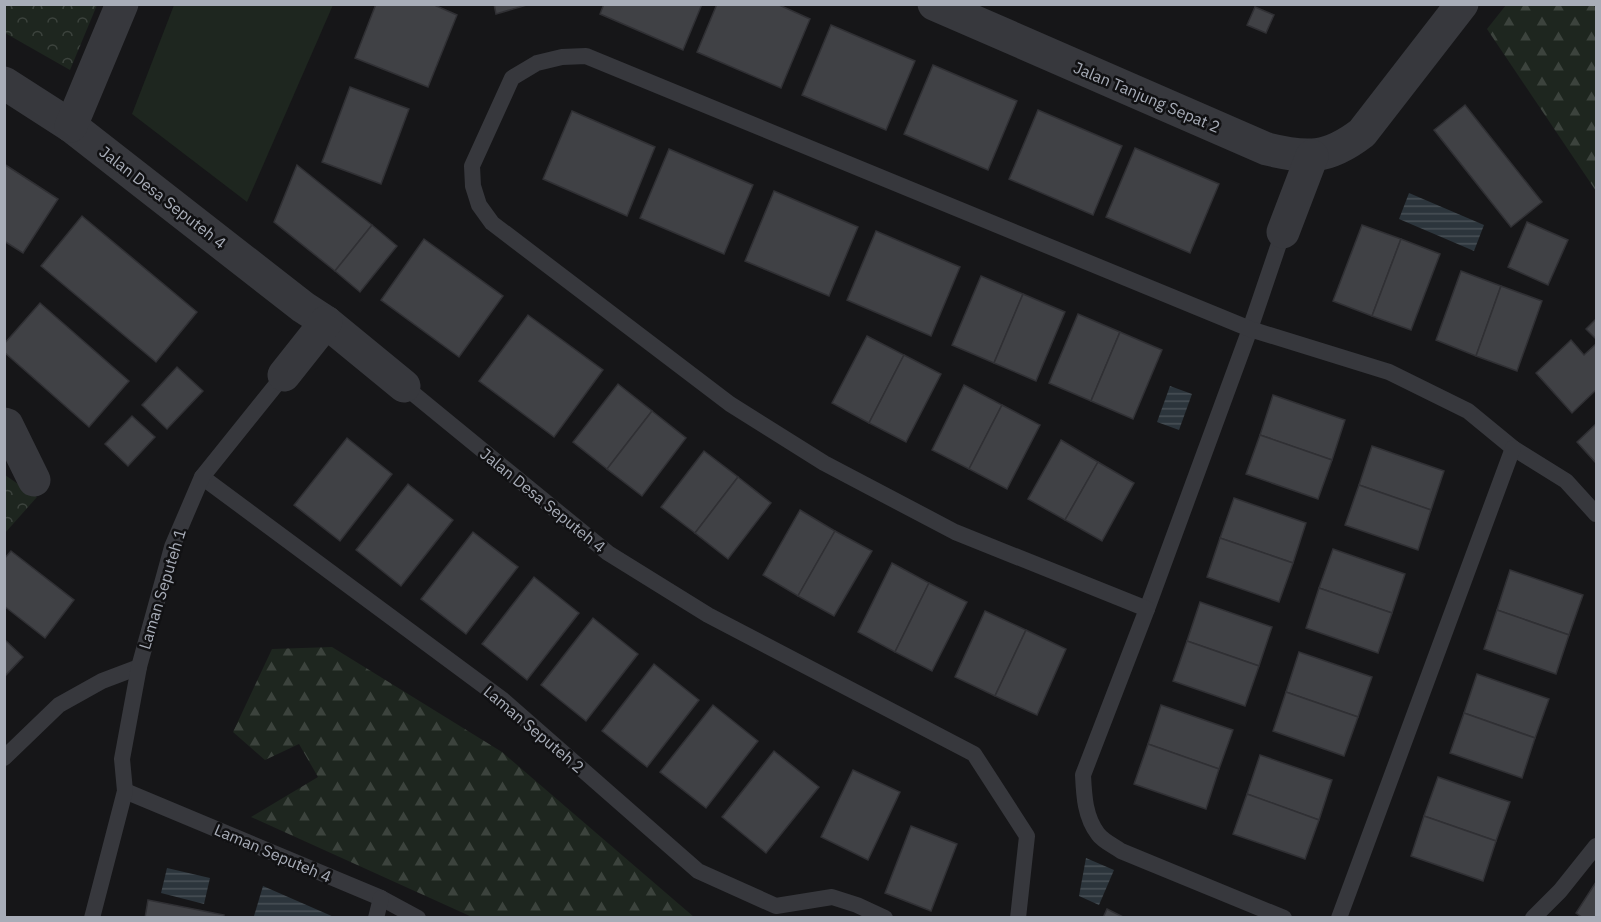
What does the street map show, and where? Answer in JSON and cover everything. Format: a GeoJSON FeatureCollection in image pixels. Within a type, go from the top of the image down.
{"type":"FeatureCollection","features":[{"type":"Feature","properties":{"kind":"street"},"geometry":{"type":"LineString","coordinates":[[71,126],[122,4]]}},
{"type":"Feature","properties":{"kind":"street","name":"Jalan Tanjung Sepat 2"},"geometry":{"type":"LineString","coordinates":[[934,4],[1267,149],[1290,155],[1312,156],[1345,146],[1362,133],[1461,4]]}},
{"type":"Feature","properties":{"kind":"street","name":"Jalan Desa Seputeh 4"},"geometry":{"type":"LineString","coordinates":[[4,83],[71,126],[303,307],[326,322],[404,386]]}},
{"type":"Feature","properties":{"kind":"street"},"geometry":{"type":"LineString","coordinates":[[1283,232],[1312,156]]}},
{"type":"Feature","properties":{"kind":"street","name":"Laman Seputeh 1"},"geometry":{"type":"LineString","coordinates":[[284,375],[326,322]]}},
{"type":"Feature","properties":{"kind":"street"},"geometry":{"type":"LineString","coordinates":[[4,424],[7,425],[34,480]]}},
{"type":"Feature","properties":{"kind":"lane"},"geometry":{"type":"LineString","coordinates":[[1147,609],[955,532],[825,463],[730,404],[492,223],[479,204],[473,186],[472,166],[512,78],[537,63],[562,57],[586,56],[1250,329],[1389,372],[1468,411],[1514,448],[1566,481],[1596,514]]}},
{"type":"Feature","properties":{"kind":"lane"},"geometry":{"type":"LineString","coordinates":[[1283,232],[1250,329],[1147,609],[1083,775],[1088,816],[1098,836],[1121,851],[1284,918]]}},
{"type":"Feature","properties":{"kind":"lane","name":"Laman Seputeh 1"},"geometry":{"type":"LineString","coordinates":[[4,758],[59,705],[102,681],[139,667],[172,547],[202,477],[284,375]]}},
{"type":"Feature","properties":{"kind":"lane","name":"Jalan Desa Seputeh 4"},"geometry":{"type":"LineString","coordinates":[[404,386],[608,553],[708,615],[974,754],[1027,836],[1018,918]]}},
{"type":"Feature","properties":{"kind":"lane"},"geometry":{"type":"LineString","coordinates":[[1339,918],[1514,448]]}},
{"type":"Feature","properties":{"kind":"lane","name":"Laman Seputeh 2"},"geometry":{"type":"LineString","coordinates":[[202,477],[503,700],[698,870],[776,906],[832,897],[885,918]]}},
{"type":"Feature","properties":{"kind":"lane"},"geometry":{"type":"LineString","coordinates":[[92,918],[125,791],[122,759],[139,667]]}},
{"type":"Feature","properties":{"kind":"lane","name":"Laman Seputeh 4"},"geometry":{"type":"LineString","coordinates":[[125,791],[381,898],[418,918]]}},
{"type":"Feature","properties":{"kind":"lane"},"geometry":{"type":"LineString","coordinates":[[1533,918],[1560,891],[1596,846]]}},
{"type":"Feature","properties":{"kind":"lane"},"geometry":{"type":"LineString","coordinates":[[376,918],[381,898]]}},
{"type":"Feature","properties":{"kind":"green space"},"geometry":{"type":"Polygon","coordinates":[[[5,4],[97,5],[70,70],[5,33],[5,4]]]}},
{"type":"Feature","properties":{"kind":"green space"},"geometry":{"type":"Polygon","coordinates":[[[174,5],[333,5],[247,202],[132,114],[174,5]]]}},
{"type":"Feature","properties":{"kind":"green space"},"geometry":{"type":"Polygon","coordinates":[[[1506,5],[1596,5],[1596,191],[1487,29],[1506,5]]]}},
{"type":"Feature","properties":{"kind":"green space"},"geometry":{"type":"Polygon","coordinates":[[[5,475],[37,497],[5,533],[5,475]]]}},
{"type":"Feature","properties":{"kind":"green space"},"geometry":{"type":"Polygon","coordinates":[[[332,647],[502,752],[694,917],[472,917],[251,817],[318,777],[299,744],[265,760],[233,732],[272,649],[332,647]]]}},
{"type":"Feature","properties":{"kind":"shaded area"},"geometry":{"type":"Polygon","coordinates":[[[1409,193],[1484,225],[1474,251],[1399,219],[1409,193]]]}},
{"type":"Feature","properties":{"kind":"shaded area"},"geometry":{"type":"Polygon","coordinates":[[[1170,386],[1192,394],[1179,430],[1157,422],[1170,386]]]}},
{"type":"Feature","properties":{"kind":"shaded area"},"geometry":{"type":"Polygon","coordinates":[[[1086,858],[1114,870],[1099,905],[1079,896],[1086,858]]]}},
{"type":"Feature","properties":{"kind":"shaded area"},"geometry":{"type":"Polygon","coordinates":[[[167,868],[210,878],[204,904],[161,893],[167,868]]]}},
{"type":"Feature","properties":{"kind":"shaded area"},"geometry":{"type":"Polygon","coordinates":[[[263,886],[334,917],[262,918],[254,916],[263,886]]]}},
{"type":"Feature","properties":{"kind":"building"},"geometry":{"type":"Polygon","coordinates":[[[376,4],[432,4],[457,15],[428,87],[355,58],[376,4]]]}},
{"type":"Feature","properties":{"kind":"building"},"geometry":{"type":"Polygon","coordinates":[[[494,4],[530,4],[496,14],[494,4]]]}},
{"type":"Feature","properties":{"kind":"building"},"geometry":{"type":"Polygon","coordinates":[[[604,4],[702,4],[683,50],[600,14],[604,4]]]}},
{"type":"Feature","properties":{"kind":"building"},"geometry":{"type":"Polygon","coordinates":[[[717,4],[777,4],[810,19],[781,88],[697,52],[717,4]]]}},
{"type":"Feature","properties":{"kind":"building"},"geometry":{"type":"Polygon","coordinates":[[[1255,7],[1274,15],[1266,33],[1247,25],[1255,7]]]}},
{"type":"Feature","properties":{"kind":"building"},"geometry":{"type":"Polygon","coordinates":[[[831,25],[915,61],[886,130],[802,95],[831,25]]]}},
{"type":"Feature","properties":{"kind":"building"},"geometry":{"type":"Polygon","coordinates":[[[933,65],[1017,101],[988,170],[904,134],[933,65]]]}},
{"type":"Feature","properties":{"kind":"building"},"geometry":{"type":"Polygon","coordinates":[[[350,87],[409,109],[381,184],[322,162],[350,87]]]}},
{"type":"Feature","properties":{"kind":"building"},"geometry":{"type":"Polygon","coordinates":[[[1465,105],[1542,202],[1511,227],[1434,130],[1465,105]]]}},
{"type":"Feature","properties":{"kind":"building"},"geometry":{"type":"Polygon","coordinates":[[[1038,110],[1122,146],[1093,215],[1009,179],[1038,110]]]}},
{"type":"Feature","properties":{"kind":"building"},"geometry":{"type":"Polygon","coordinates":[[[572,111],[655,147],[627,216],[543,179],[572,111]]]}},
{"type":"Feature","properties":{"kind":"building"},"geometry":{"type":"Polygon","coordinates":[[[1135,148],[1219,184],[1190,253],[1106,217],[1135,148]]]}},
{"type":"Feature","properties":{"kind":"building"},"geometry":{"type":"Polygon","coordinates":[[[669,149],[753,185],[724,254],[640,218],[669,149]]]}},
{"type":"Feature","properties":{"kind":"building"},"geometry":{"type":"Polygon","coordinates":[[[4,164],[58,199],[23,253],[4,241],[4,164]]]}},
{"type":"Feature","properties":{"kind":"building"},"geometry":{"type":"Polygon","coordinates":[[[297,165],[372,225],[335,271],[274,222],[297,165]]]}},
{"type":"Feature","properties":{"kind":"building"},"geometry":{"type":"Polygon","coordinates":[[[774,191],[858,227],[829,296],[745,261],[774,191]]]}},
{"type":"Feature","properties":{"kind":"building"},"geometry":{"type":"Polygon","coordinates":[[[82,216],[197,312],[156,362],[41,266],[82,216]]]}},
{"type":"Feature","properties":{"kind":"building"},"geometry":{"type":"Polygon","coordinates":[[[1527,222],[1568,240],[1548,285],[1508,267],[1527,222]]]}},
{"type":"Feature","properties":{"kind":"building"},"geometry":{"type":"Polygon","coordinates":[[[372,225],[397,246],[360,292],[335,271],[372,225]]]}},
{"type":"Feature","properties":{"kind":"building"},"geometry":{"type":"Polygon","coordinates":[[[1362,225],[1401,239],[1372,316],[1333,301],[1362,225]]]}},
{"type":"Feature","properties":{"kind":"building"},"geometry":{"type":"Polygon","coordinates":[[[876,231],[960,267],[931,336],[847,300],[876,231]]]}},
{"type":"Feature","properties":{"kind":"building"},"geometry":{"type":"Polygon","coordinates":[[[424,239],[503,296],[459,357],[381,300],[424,239]]]}},
{"type":"Feature","properties":{"kind":"building"},"geometry":{"type":"Polygon","coordinates":[[[1401,239],[1440,254],[1411,330],[1372,316],[1401,239]]]}},
{"type":"Feature","properties":{"kind":"building"},"geometry":{"type":"Polygon","coordinates":[[[1461,271],[1501,286],[1476,356],[1436,340],[1461,271]]]}},
{"type":"Feature","properties":{"kind":"building"},"geometry":{"type":"Polygon","coordinates":[[[981,276],[1023,294],[994,363],[952,345],[981,276]]]}},
{"type":"Feature","properties":{"kind":"building"},"geometry":{"type":"Polygon","coordinates":[[[1501,286],[1542,301],[1517,371],[1476,356],[1501,286]]]}},
{"type":"Feature","properties":{"kind":"building"},"geometry":{"type":"Polygon","coordinates":[[[1023,294],[1065,312],[1036,381],[994,363],[1023,294]]]}},
{"type":"Feature","properties":{"kind":"building"},"geometry":{"type":"Polygon","coordinates":[[[40,303],[129,381],[89,427],[4,352],[4,344],[40,303]]]}},
{"type":"Feature","properties":{"kind":"building"},"geometry":{"type":"Polygon","coordinates":[[[1078,314],[1120,332],[1091,401],[1049,383],[1078,314]]]}},
{"type":"Feature","properties":{"kind":"building"},"geometry":{"type":"Polygon","coordinates":[[[528,315],[603,370],[554,437],[479,381],[528,315]]]}},
{"type":"Feature","properties":{"kind":"building"},"geometry":{"type":"Polygon","coordinates":[[[1596,319],[1596,339],[1586,329],[1596,319]]]}},
{"type":"Feature","properties":{"kind":"building"},"geometry":{"type":"Polygon","coordinates":[[[1120,332],[1162,350],[1133,419],[1091,401],[1120,332]]]}},
{"type":"Feature","properties":{"kind":"building"},"geometry":{"type":"Polygon","coordinates":[[[867,336],[904,355],[869,423],[832,403],[867,336]]]}},
{"type":"Feature","properties":{"kind":"building"},"geometry":{"type":"Polygon","coordinates":[[[1571,340],[1584,355],[1596,344],[1596,390],[1572,413],[1536,373],[1571,340]]]}},
{"type":"Feature","properties":{"kind":"building"},"geometry":{"type":"Polygon","coordinates":[[[904,355],[941,374],[906,442],[869,423],[904,355]]]}},
{"type":"Feature","properties":{"kind":"building"},"geometry":{"type":"Polygon","coordinates":[[[177,367],[203,391],[167,429],[142,405],[177,367]]]}},
{"type":"Feature","properties":{"kind":"building"},"geometry":{"type":"Polygon","coordinates":[[[618,384],[652,411],[607,469],[573,442],[618,384]]]}},
{"type":"Feature","properties":{"kind":"building"},"geometry":{"type":"Polygon","coordinates":[[[964,385],[1002,405],[969,469],[932,450],[964,385]]]}},
{"type":"Feature","properties":{"kind":"building"},"geometry":{"type":"Polygon","coordinates":[[[1273,395],[1345,420],[1332,460],[1260,435],[1273,395]]]}},
{"type":"Feature","properties":{"kind":"building"},"geometry":{"type":"Polygon","coordinates":[[[1002,405],[1040,425],[1007,489],[969,469],[1002,405]]]}},
{"type":"Feature","properties":{"kind":"building"},"geometry":{"type":"Polygon","coordinates":[[[652,411],[686,438],[642,496],[607,469],[652,411]]]}},
{"type":"Feature","properties":{"kind":"building"},"geometry":{"type":"Polygon","coordinates":[[[132,416],[155,437],[128,466],[105,444],[132,416]]]}},
{"type":"Feature","properties":{"kind":"building"},"geometry":{"type":"Polygon","coordinates":[[[1596,424],[1596,463],[1577,442],[1596,424]]]}},
{"type":"Feature","properties":{"kind":"building"},"geometry":{"type":"Polygon","coordinates":[[[1260,435],[1332,460],[1318,499],[1246,474],[1260,435]]]}},
{"type":"Feature","properties":{"kind":"building"},"geometry":{"type":"Polygon","coordinates":[[[347,438],[392,474],[340,541],[294,505],[347,438]]]}},
{"type":"Feature","properties":{"kind":"building"},"geometry":{"type":"Polygon","coordinates":[[[1061,440],[1098,462],[1065,520],[1028,499],[1061,440]]]}},
{"type":"Feature","properties":{"kind":"building"},"geometry":{"type":"Polygon","coordinates":[[[1372,446],[1444,471],[1431,510],[1359,485],[1372,446]]]}},
{"type":"Feature","properties":{"kind":"building"},"geometry":{"type":"Polygon","coordinates":[[[704,451],[738,477],[695,533],[661,507],[704,451]]]}},
{"type":"Feature","properties":{"kind":"building"},"geometry":{"type":"Polygon","coordinates":[[[1098,462],[1134,483],[1102,541],[1065,520],[1098,462]]]}},
{"type":"Feature","properties":{"kind":"building"},"geometry":{"type":"Polygon","coordinates":[[[738,477],[771,503],[728,559],[695,533],[738,477]]]}},
{"type":"Feature","properties":{"kind":"building"},"geometry":{"type":"Polygon","coordinates":[[[408,484],[453,520],[401,586],[356,550],[408,484]]]}},
{"type":"Feature","properties":{"kind":"building"},"geometry":{"type":"Polygon","coordinates":[[[1359,485],[1431,510],[1418,550],[1345,525],[1359,485]]]}},
{"type":"Feature","properties":{"kind":"building"},"geometry":{"type":"Polygon","coordinates":[[[1234,498],[1306,523],[1293,563],[1220,538],[1234,498]]]}},
{"type":"Feature","properties":{"kind":"building"},"geometry":{"type":"Polygon","coordinates":[[[800,510],[835,531],[798,596],[763,575],[800,510]]]}},
{"type":"Feature","properties":{"kind":"building"},"geometry":{"type":"Polygon","coordinates":[[[835,531],[872,551],[834,616],[798,596],[835,531]]]}},
{"type":"Feature","properties":{"kind":"building"},"geometry":{"type":"Polygon","coordinates":[[[473,532],[518,567],[466,634],[421,599],[473,532]]]}},
{"type":"Feature","properties":{"kind":"building"},"geometry":{"type":"Polygon","coordinates":[[[1220,538],[1293,563],[1279,602],[1207,577],[1220,538]]]}},
{"type":"Feature","properties":{"kind":"building"},"geometry":{"type":"Polygon","coordinates":[[[1333,549],[1405,574],[1392,613],[1319,588],[1333,549]]]}},
{"type":"Feature","properties":{"kind":"building"},"geometry":{"type":"Polygon","coordinates":[[[11,551],[74,600],[45,638],[4,606],[4,559],[11,551]]]}},
{"type":"Feature","properties":{"kind":"building"},"geometry":{"type":"Polygon","coordinates":[[[892,563],[929,583],[895,652],[858,632],[892,563]]]}},
{"type":"Feature","properties":{"kind":"building"},"geometry":{"type":"Polygon","coordinates":[[[1510,570],[1583,595],[1569,635],[1497,610],[1510,570]]]}},
{"type":"Feature","properties":{"kind":"building"},"geometry":{"type":"Polygon","coordinates":[[[534,577],[579,613],[527,680],[482,644],[534,577]]]}},
{"type":"Feature","properties":{"kind":"building"},"geometry":{"type":"Polygon","coordinates":[[[929,583],[967,602],[932,671],[895,652],[929,583]]]}},
{"type":"Feature","properties":{"kind":"building"},"geometry":{"type":"Polygon","coordinates":[[[1319,588],[1392,613],[1378,653],[1306,628],[1319,588]]]}},
{"type":"Feature","properties":{"kind":"building"},"geometry":{"type":"Polygon","coordinates":[[[1200,602],[1272,627],[1259,666],[1187,641],[1200,602]]]}},
{"type":"Feature","properties":{"kind":"building"},"geometry":{"type":"Polygon","coordinates":[[[1497,610],[1569,635],[1556,674],[1484,649],[1497,610]]]}},
{"type":"Feature","properties":{"kind":"building"},"geometry":{"type":"Polygon","coordinates":[[[985,611],[1026,630],[995,696],[955,677],[985,611]]]}},
{"type":"Feature","properties":{"kind":"building"},"geometry":{"type":"Polygon","coordinates":[[[593,618],[638,654],[586,721],[541,685],[593,618]]]}},
{"type":"Feature","properties":{"kind":"building"},"geometry":{"type":"Polygon","coordinates":[[[1026,630],[1066,649],[1037,715],[995,696],[1026,630]]]}},
{"type":"Feature","properties":{"kind":"building"},"geometry":{"type":"Polygon","coordinates":[[[4,639],[23,657],[4,677],[4,639]]]}},
{"type":"Feature","properties":{"kind":"building"},"geometry":{"type":"Polygon","coordinates":[[[1187,641],[1259,666],[1245,706],[1173,681],[1187,641]]]}},
{"type":"Feature","properties":{"kind":"building"},"geometry":{"type":"Polygon","coordinates":[[[1299,652],[1372,677],[1358,717],[1286,692],[1299,652]]]}},
{"type":"Feature","properties":{"kind":"building"},"geometry":{"type":"Polygon","coordinates":[[[654,664],[699,700],[647,767],[602,731],[654,664]]]}},
{"type":"Feature","properties":{"kind":"building"},"geometry":{"type":"Polygon","coordinates":[[[1477,674],[1549,699],[1535,738],[1464,713],[1477,674]]]}},
{"type":"Feature","properties":{"kind":"building"},"geometry":{"type":"Polygon","coordinates":[[[1286,692],[1358,717],[1344,756],[1273,731],[1286,692]]]}},
{"type":"Feature","properties":{"kind":"building"},"geometry":{"type":"Polygon","coordinates":[[[713,705],[758,741],[706,808],[660,772],[713,705]]]}},
{"type":"Feature","properties":{"kind":"building"},"geometry":{"type":"Polygon","coordinates":[[[1161,705],[1233,730],[1219,769],[1148,744],[1161,705]]]}},
{"type":"Feature","properties":{"kind":"building"},"geometry":{"type":"Polygon","coordinates":[[[1464,713],[1535,738],[1522,778],[1450,753],[1464,713]]]}},
{"type":"Feature","properties":{"kind":"building"},"geometry":{"type":"Polygon","coordinates":[[[1148,744],[1219,769],[1206,809],[1134,784],[1148,744]]]}},
{"type":"Feature","properties":{"kind":"building"},"geometry":{"type":"Polygon","coordinates":[[[774,751],[819,787],[766,853],[722,817],[774,751]]]}},
{"type":"Feature","properties":{"kind":"building"},"geometry":{"type":"Polygon","coordinates":[[[1260,755],[1332,780],[1319,820],[1247,794],[1260,755]]]}},
{"type":"Feature","properties":{"kind":"building"},"geometry":{"type":"Polygon","coordinates":[[[853,770],[900,792],[868,860],[821,837],[853,770]]]}},
{"type":"Feature","properties":{"kind":"building"},"geometry":{"type":"Polygon","coordinates":[[[1438,777],[1510,802],[1496,841],[1424,816],[1438,777]]]}},
{"type":"Feature","properties":{"kind":"building"},"geometry":{"type":"Polygon","coordinates":[[[1247,794],[1319,820],[1305,859],[1233,834],[1247,794]]]}},
{"type":"Feature","properties":{"kind":"building"},"geometry":{"type":"Polygon","coordinates":[[[1424,816],[1496,841],[1483,881],[1411,856],[1424,816]]]}},
{"type":"Feature","properties":{"kind":"building"},"geometry":{"type":"Polygon","coordinates":[[[911,826],[957,844],[931,911],[885,893],[911,826]]]}},
{"type":"Feature","properties":{"kind":"building"},"geometry":{"type":"Polygon","coordinates":[[[1596,882],[1596,918],[1583,918],[1576,913],[1596,882]]]}},
{"type":"Feature","properties":{"kind":"building"},"geometry":{"type":"Polygon","coordinates":[[[148,900],[224,915],[223,918],[145,918],[148,900]]]}},
{"type":"Feature","properties":{"kind":"building"},"geometry":{"type":"Polygon","coordinates":[[[1107,909],[1125,918],[1103,918],[1107,909]]]}}]}
